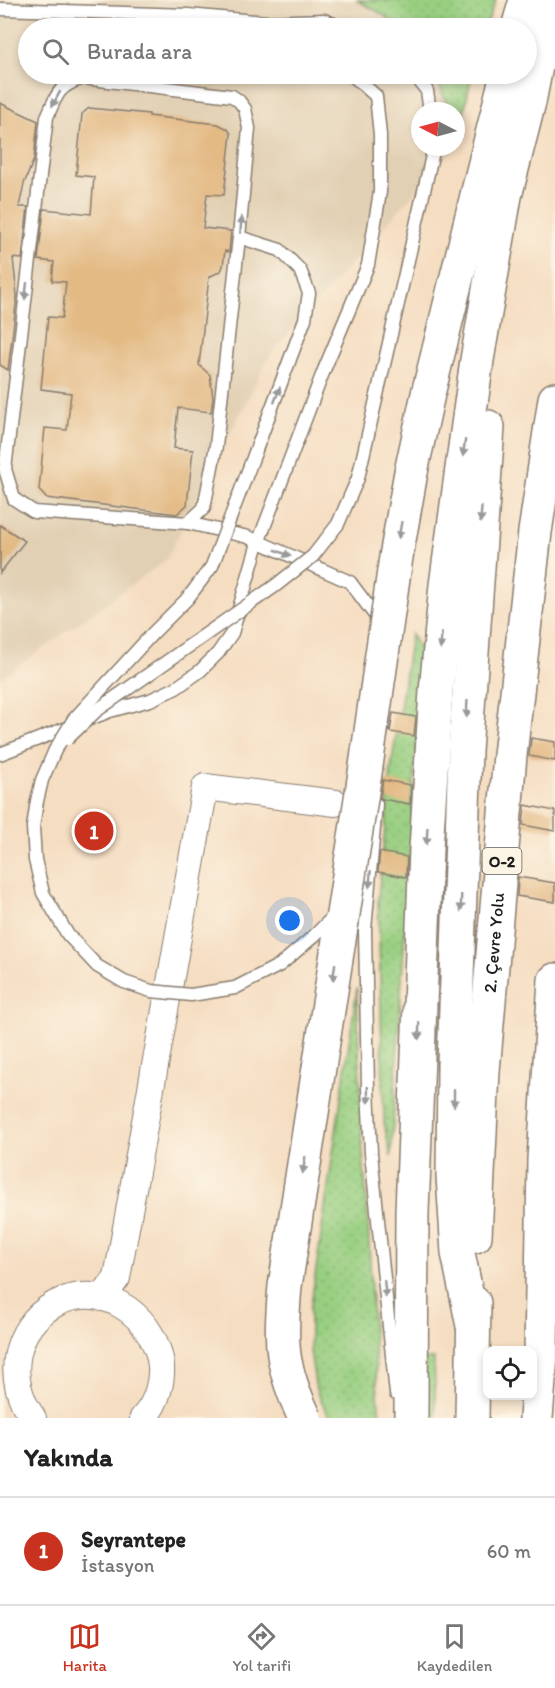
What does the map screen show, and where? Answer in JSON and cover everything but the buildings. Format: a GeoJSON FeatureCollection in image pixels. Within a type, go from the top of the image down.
{"type":"FeatureCollection","features":[{"type":"Feature","properties":{"kind":"highway"},"geometry":{"type":"LineString","coordinates":[[521,18],[526,0]]}},
{"type":"Feature","properties":{"kind":"highway"},"geometry":{"type":"LineString","coordinates":[[537,61],[549,0]]}},
{"type":"Feature","properties":{"kind":"highway"},"geometry":{"type":"LineString","coordinates":[[305,1418],[292,1390],[284,1363],[281,1333],[285,1286],[365,773],[394,569],[411,472],[505,84]]}},
{"type":"Feature","properties":{"kind":"highway"},"geometry":{"type":"LineString","coordinates":[[411,1418],[412,1212],[426,849],[436,691],[446,585],[477,360],[505,196],[533,84]]}},
{"type":"Feature","properties":{"kind":"highway"},"geometry":{"type":"LineString","coordinates":[[473,1326],[458,1253],[453,1176],[454,1064],[465,751],[487,433],[506,280],[519,202],[529,102]]}},
{"type":"Feature","properties":{"kind":"highway","name":"2. Çevre Yolu"},"geometry":{"type":"LineString","coordinates":[[472,1418],[473,1326],[483,1071],[510,755],[535,532],[555,399]]}},
{"type":"Feature","properties":{"kind":"highway"},"geometry":{"type":"LineString","coordinates":[[537,1418],[541,1356],[544,1160],[555,980]]}},
{"type":"Feature","properties":{"kind":"highway"},"geometry":{"type":"LineString","coordinates":[[537,1418],[555,1359]]}},
{"type":"Feature","properties":{"kind":"street"},"geometry":{"type":"LineString","coordinates":[[102,1298],[117,1278],[205,787],[336,803]]}},
{"type":"Feature","properties":{"kind":"street"},"geometry":{"type":"LineString","coordinates":[[33,1418],[24,1406],[16,1383],[15,1359],[22,1337],[36,1318],[56,1304],[78,1297],[102,1298],[125,1306],[144,1322],[156,1343],[161,1367],[158,1392],[143,1418]]}},
{"type":"Feature","properties":{"kind":"lane"},"geometry":{"type":"LineString","coordinates":[[0,9],[221,18]]}},
{"type":"Feature","properties":{"kind":"lane"},"geometry":{"type":"LineString","coordinates":[[65,84],[47,117],[5,469],[14,499],[34,512],[188,523],[248,537],[351,582],[389,634],[379,765]]}},
{"type":"Feature","properties":{"kind":"lane"},"geometry":{"type":"LineString","coordinates":[[133,84],[232,96],[245,109],[249,128],[240,237],[216,446],[204,508],[188,523]]}},
{"type":"Feature","properties":{"kind":"lane"},"geometry":{"type":"LineString","coordinates":[[0,754],[110,711],[150,700],[176,688],[200,671],[218,653],[232,633],[258,543],[324,370],[368,266],[380,192],[380,135],[376,96],[362,84]]}},
{"type":"Feature","properties":{"kind":"lane"},"geometry":{"type":"LineString","coordinates":[[422,84],[427,91],[429,102]]}},
{"type":"Feature","properties":{"kind":"lane"},"geometry":{"type":"LineString","coordinates":[[55,750],[96,711],[275,586],[313,556],[338,524],[358,478],[432,156]]}},
{"type":"Feature","properties":{"kind":"lane"},"geometry":{"type":"LineString","coordinates":[[240,237],[280,250],[300,270],[309,294],[305,319],[212,566],[188,598],[74,719],[55,750],[42,780],[33,827],[35,860],[43,893],[68,935],[97,966],[124,982],[151,991],[191,995],[235,988],[280,966],[343,906]]}},
{"type":"Feature","properties":{"kind":"lane"},"geometry":{"type":"LineString","coordinates":[[377,788],[366,930],[370,1131],[396,1395],[402,1418]]}},
{"type":"Feature","properties":{"kind":"shaded area"},"geometry":{"type":"Polygon","coordinates":[[[0,0],[496,0],[489,18],[18,18],[18,84],[470,84],[465,107],[465,102],[411,102],[411,156],[447,156],[270,355],[166,560],[0,679],[0,0]]]}},
{"type":"Feature","properties":{"kind":"green space"},"geometry":{"type":"Polygon","coordinates":[[[357,0],[496,0],[489,18],[387,18],[357,0]]]}},
{"type":"Feature","properties":{"kind":"green space"},"geometry":{"type":"Polygon","coordinates":[[[440,84],[470,84],[465,107],[465,102],[446,102],[440,84]]]}},
{"type":"Feature","properties":{"kind":"green space"},"geometry":{"type":"Polygon","coordinates":[[[411,634],[422,653],[391,1157],[384,1124],[378,899],[391,769],[411,634]]]}},
{"type":"Feature","properties":{"kind":"green space"},"geometry":{"type":"Polygon","coordinates":[[[357,988],[362,1141],[380,1418],[330,1418],[316,1390],[310,1351],[310,1311],[357,988]]]}},
{"type":"Feature","properties":{"kind":"green space"},"geometry":{"type":"Polygon","coordinates":[[[424,1359],[434,1359],[436,1418],[426,1418],[424,1359]]]}},
{"type":"Feature","properties":{"kind":"place","name":"Seyrantepe"},"geometry":{"type":"Point","coordinates":[94,831]}}]}
